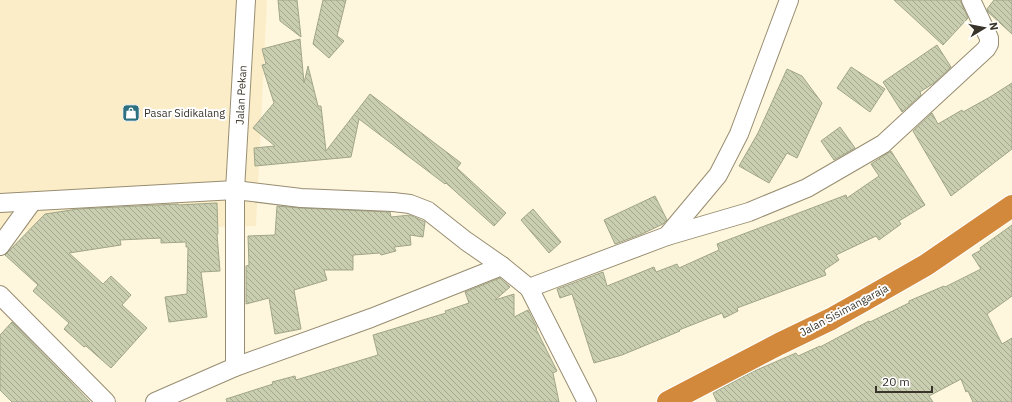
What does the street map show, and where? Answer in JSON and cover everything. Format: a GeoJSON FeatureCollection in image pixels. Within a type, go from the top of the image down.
{"type":"FeatureCollection","features":[{"type":"Feature","properties":{"kind":"highway","name":"Jalan Sisimangaraja"},"geometry":{"type":"LineString","coordinates":[[668,402],[779,344],[831,319],[870,297],[926,264],[1012,206]]}},
{"type":"Feature","properties":{"kind":"street","name":"Jalan Pekan"},"geometry":{"type":"LineString","coordinates":[[235,367],[235,190],[246,0]]}},
{"type":"Feature","properties":{"kind":"street"},"geometry":{"type":"LineString","coordinates":[[667,236],[718,175],[739,134],[789,0]]}},
{"type":"Feature","properties":{"kind":"street"},"geometry":{"type":"LineString","coordinates":[[529,288],[667,236],[749,212],[808,188],[883,144],[986,50],[989,44],[989,38],[971,0]]}},
{"type":"Feature","properties":{"kind":"street"},"geometry":{"type":"LineString","coordinates":[[0,203],[235,190],[301,198],[393,202],[410,204],[428,210],[466,241],[502,266],[529,288],[587,402]]}},
{"type":"Feature","properties":{"kind":"street"},"geometry":{"type":"LineString","coordinates":[[0,246],[32,202]]}},
{"type":"Feature","properties":{"kind":"street"},"geometry":{"type":"LineString","coordinates":[[155,402],[235,367],[371,318],[502,266]]}},
{"type":"Feature","properties":{"kind":"street"},"geometry":{"type":"LineString","coordinates":[[0,295],[106,402]]}},
{"type":"Feature","properties":{"kind":"shaded area","name":"Pasar Sidikalang"},"geometry":{"type":"Polygon","coordinates":[[[0,0],[267,0],[256,226],[0,231],[0,0]]]}},
{"type":"Feature","properties":{"kind":"building"},"geometry":{"type":"Polygon","coordinates":[[[278,0],[297,0],[301,37],[280,21],[278,0]]]}},
{"type":"Feature","properties":{"kind":"building"},"geometry":{"type":"Polygon","coordinates":[[[323,0],[346,0],[337,36],[344,41],[329,58],[313,44],[323,0]]]}},
{"type":"Feature","properties":{"kind":"building"},"geometry":{"type":"Polygon","coordinates":[[[894,0],[960,0],[968,18],[943,45],[894,0]]]}},
{"type":"Feature","properties":{"kind":"building"},"geometry":{"type":"Polygon","coordinates":[[[994,0],[1012,0],[1012,34],[988,12],[987,9],[994,0]]]}},
{"type":"Feature","properties":{"kind":"building"},"geometry":{"type":"Polygon","coordinates":[[[300,39],[304,83],[308,66],[318,106],[321,106],[326,151],[370,94],[461,163],[457,168],[506,213],[494,226],[446,183],[445,184],[359,119],[351,157],[255,166],[254,148],[275,146],[253,128],[274,103],[262,65],[266,64],[262,49],[300,39]]]}},
{"type":"Feature","properties":{"kind":"building"},"geometry":{"type":"Polygon","coordinates":[[[937,45],[951,67],[934,83],[920,92],[921,95],[902,112],[883,82],[937,45]]]}},
{"type":"Feature","properties":{"kind":"building"},"geometry":{"type":"Polygon","coordinates":[[[851,67],[885,89],[870,112],[837,88],[851,67]]]}},
{"type":"Feature","properties":{"kind":"building"},"geometry":{"type":"Polygon","coordinates":[[[787,69],[802,76],[822,103],[797,158],[787,153],[769,183],[739,166],[758,133],[787,69]]]}},
{"type":"Feature","properties":{"kind":"building"},"geometry":{"type":"Polygon","coordinates":[[[1012,83],[1012,149],[951,196],[913,131],[932,113],[938,124],[962,110],[963,112],[1012,83]]]}},
{"type":"Feature","properties":{"kind":"building"},"geometry":{"type":"Polygon","coordinates":[[[840,127],[855,148],[834,160],[821,141],[840,127]]]}},
{"type":"Feature","properties":{"kind":"building"},"geometry":{"type":"Polygon","coordinates":[[[891,151],[925,205],[899,221],[901,224],[879,240],[876,236],[836,255],[839,260],[824,270],[826,275],[737,308],[738,311],[724,318],[722,313],[622,355],[594,363],[572,294],[560,298],[557,289],[603,272],[607,286],[654,267],[656,272],[677,264],[679,268],[719,250],[717,244],[846,195],[847,198],[879,176],[871,164],[891,151]]]}},
{"type":"Feature","properties":{"kind":"building"},"geometry":{"type":"Polygon","coordinates":[[[655,196],[667,220],[663,224],[642,234],[615,244],[604,220],[655,196]]]}},
{"type":"Feature","properties":{"kind":"building"},"geometry":{"type":"Polygon","coordinates":[[[217,203],[217,234],[220,271],[201,272],[207,317],[169,322],[165,297],[187,294],[188,247],[186,247],[186,242],[161,243],[161,238],[120,240],[121,245],[69,253],[103,284],[111,276],[131,295],[122,305],[147,328],[111,368],[64,329],[69,323],[33,291],[38,285],[5,255],[45,214],[78,209],[217,203]]]}},
{"type":"Feature","properties":{"kind":"building"},"geometry":{"type":"Polygon","coordinates":[[[277,206],[390,212],[391,217],[410,215],[425,222],[423,237],[410,235],[411,245],[394,247],[396,251],[381,255],[380,253],[353,255],[353,270],[324,270],[327,280],[294,290],[301,329],[275,334],[269,298],[246,304],[246,266],[249,265],[248,236],[275,235],[277,206]]]}},
{"type":"Feature","properties":{"kind":"building"},"geometry":{"type":"Polygon","coordinates":[[[533,209],[561,242],[549,253],[521,220],[533,209]]]}},
{"type":"Feature","properties":{"kind":"building"},"geometry":{"type":"Polygon","coordinates":[[[1012,225],[1012,296],[987,314],[1002,344],[1012,338],[1012,402],[973,402],[968,391],[966,392],[961,379],[929,396],[933,402],[717,402],[713,393],[752,372],[796,353],[798,356],[820,347],[869,321],[870,322],[909,303],[909,301],[944,286],[945,287],[981,269],[972,255],[981,250],[980,248],[1012,225]]]}},
{"type":"Feature","properties":{"kind":"building"},"geometry":{"type":"Polygon","coordinates":[[[500,278],[510,287],[495,300],[514,294],[514,317],[528,310],[557,371],[553,373],[559,402],[227,402],[226,399],[273,384],[272,382],[295,376],[296,380],[378,355],[373,335],[446,313],[445,311],[469,303],[465,292],[500,278]]]}},
{"type":"Feature","properties":{"kind":"building"},"geometry":{"type":"Polygon","coordinates":[[[12,322],[90,402],[12,402],[0,390],[0,335],[12,322]]]}},
{"type":"Feature","properties":{"kind":"place","name":"Pasar Sidikalang"},"geometry":{"type":"Point","coordinates":[131,113]}}]}
